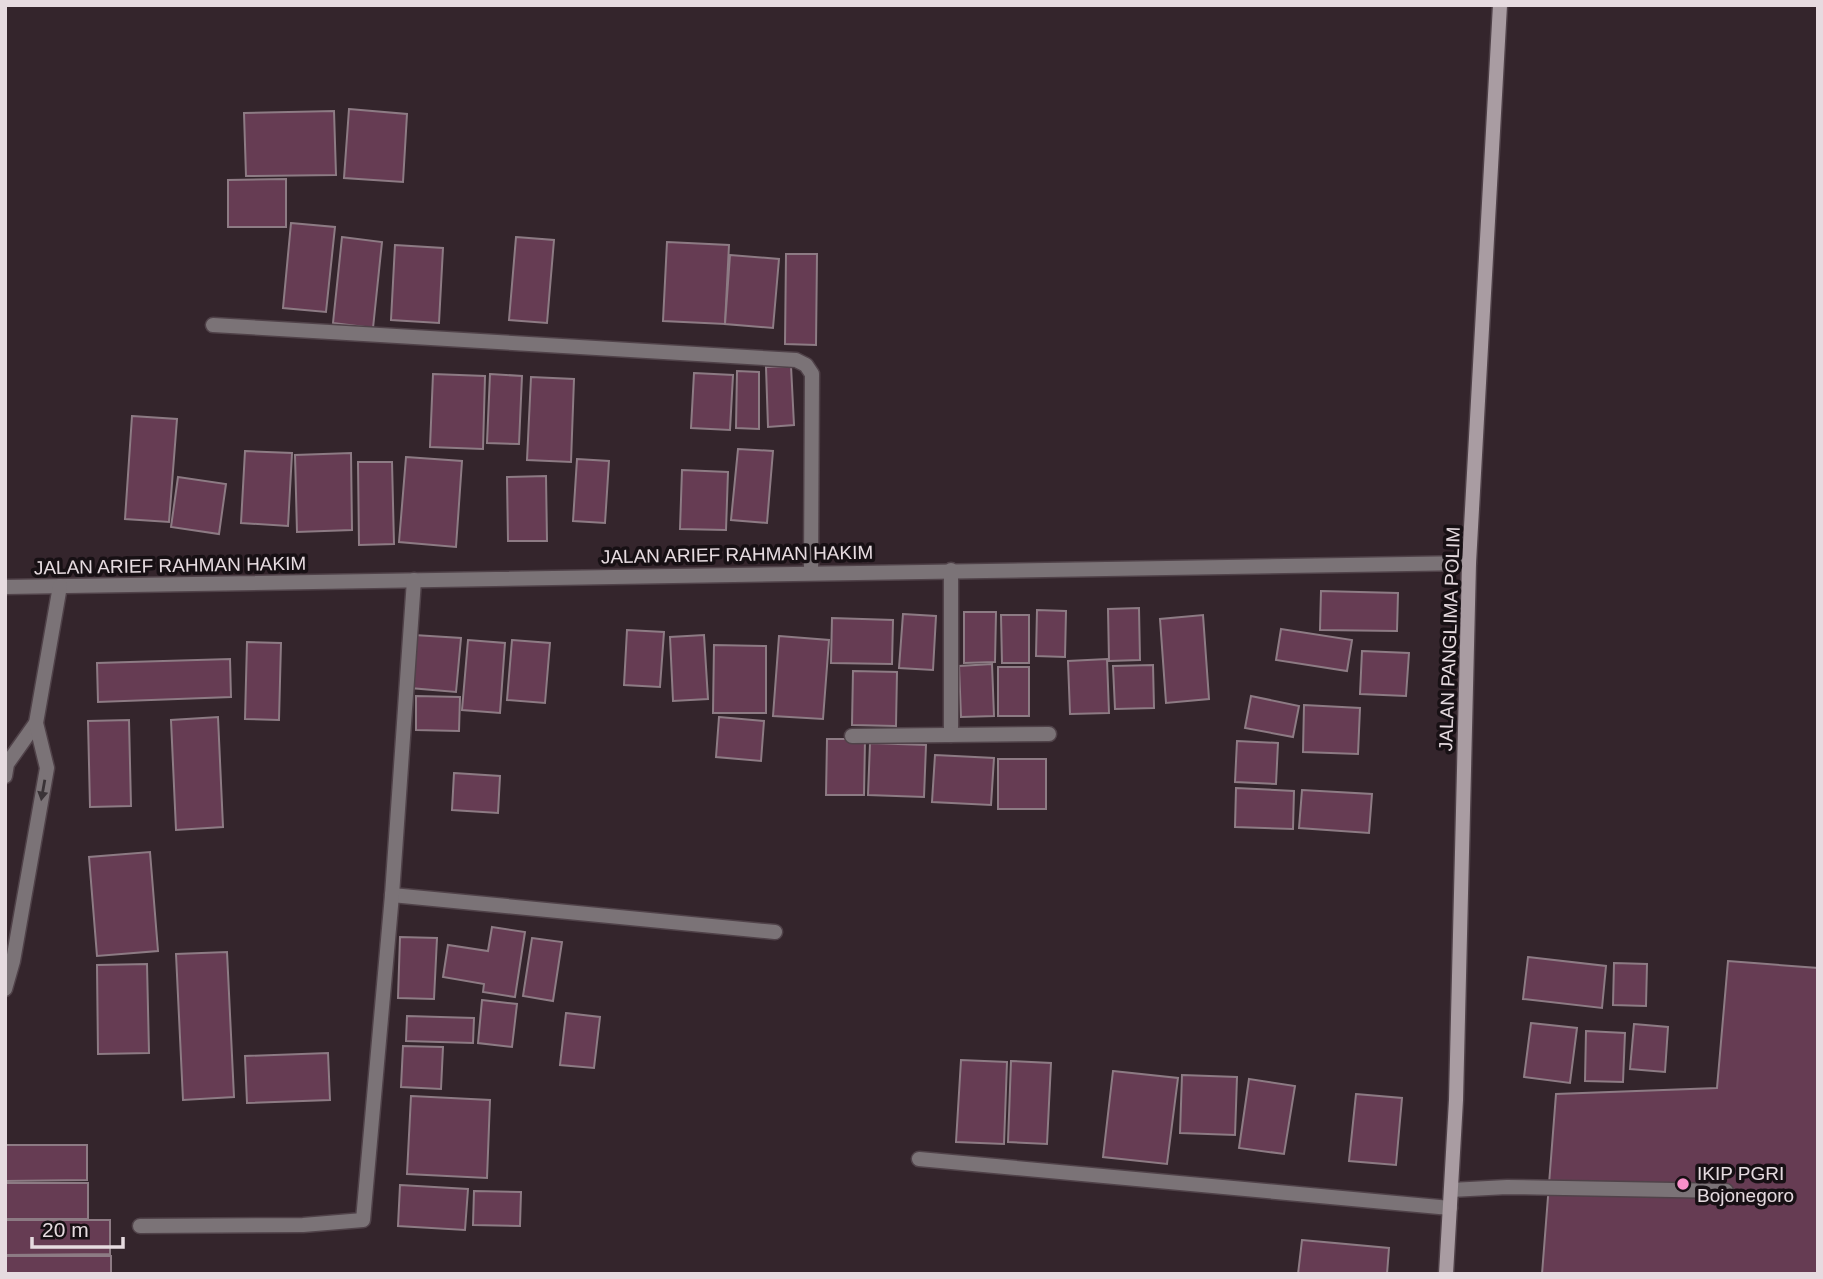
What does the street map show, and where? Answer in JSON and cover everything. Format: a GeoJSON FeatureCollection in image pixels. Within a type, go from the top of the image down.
{"type":"FeatureCollection","features":[{"type":"Feature","properties":{"kind":"main road","name":"JALAN PANGLIMA POLIM"},"geometry":{"type":"LineString","coordinates":[[1446,1274],[1451,1190],[1469,563],[1500,5]]}},
{"type":"Feature","properties":{"kind":"street"},"geometry":{"type":"LineString","coordinates":[[213,325],[796,360],[806,365],[812,374],[811,572]]}},
{"type":"Feature","properties":{"kind":"street","name":"JALAN ARIEF RAHMAN HAKIM"},"geometry":{"type":"LineString","coordinates":[[5,587],[1469,563]]}},
{"type":"Feature","properties":{"kind":"street"},"geometry":{"type":"LineString","coordinates":[[951,570],[951,735]]}},
{"type":"Feature","properties":{"kind":"street"},"geometry":{"type":"LineString","coordinates":[[140,1226],[303,1225],[363,1220],[392,895],[414,580]]}},
{"type":"Feature","properties":{"kind":"street"},"geometry":{"type":"LineString","coordinates":[[5,989],[47,768],[36,723],[60,586]]}},
{"type":"Feature","properties":{"kind":"street"},"geometry":{"type":"LineString","coordinates":[[5,776],[8,764],[36,723]]}},
{"type":"Feature","properties":{"kind":"street"},"geometry":{"type":"LineString","coordinates":[[852,736],[1049,734]]}},
{"type":"Feature","properties":{"kind":"street"},"geometry":{"type":"LineString","coordinates":[[392,895],[775,932]]}},
{"type":"Feature","properties":{"kind":"street"},"geometry":{"type":"LineString","coordinates":[[919,1159],[1450,1208]]}},
{"type":"Feature","properties":{"kind":"street"},"geometry":{"type":"LineString","coordinates":[[1451,1190],[1507,1187],[1726,1191]]}},
{"type":"Feature","properties":{"kind":"building"},"geometry":{"type":"Polygon","coordinates":[[[349,109],[407,114],[403,182],[344,178],[349,109]]]}},
{"type":"Feature","properties":{"kind":"building"},"geometry":{"type":"Polygon","coordinates":[[[334,111],[336,175],[246,176],[244,113],[334,111]]]}},
{"type":"Feature","properties":{"kind":"building"},"geometry":{"type":"Polygon","coordinates":[[[286,179],[286,227],[228,227],[228,180],[286,179]]]}},
{"type":"Feature","properties":{"kind":"building"},"geometry":{"type":"Polygon","coordinates":[[[291,223],[335,227],[326,312],[283,308],[291,223]]]}},
{"type":"Feature","properties":{"kind":"building"},"geometry":{"type":"Polygon","coordinates":[[[342,237],[382,242],[373,328],[333,323],[342,237]]]}},
{"type":"Feature","properties":{"kind":"building"},"geometry":{"type":"Polygon","coordinates":[[[516,237],[554,240],[547,323],[509,320],[516,237]]]}},
{"type":"Feature","properties":{"kind":"building"},"geometry":{"type":"Polygon","coordinates":[[[667,242],[729,245],[725,324],[663,321],[667,242]]]}},
{"type":"Feature","properties":{"kind":"building"},"geometry":{"type":"Polygon","coordinates":[[[395,245],[443,248],[439,323],[391,320],[395,245]]]}},
{"type":"Feature","properties":{"kind":"building"},"geometry":{"type":"Polygon","coordinates":[[[786,254],[817,254],[816,345],[785,344],[786,254]]]}},
{"type":"Feature","properties":{"kind":"building"},"geometry":{"type":"Polygon","coordinates":[[[730,255],[779,259],[773,328],[725,324],[730,255]]]}},
{"type":"Feature","properties":{"kind":"building"},"geometry":{"type":"Polygon","coordinates":[[[791,366],[794,425],[768,427],[766,367],[791,366]]]}},
{"type":"Feature","properties":{"kind":"building"},"geometry":{"type":"Polygon","coordinates":[[[737,371],[759,372],[759,429],[736,428],[737,371]]]}},
{"type":"Feature","properties":{"kind":"building"},"geometry":{"type":"Polygon","coordinates":[[[694,373],[733,375],[730,430],[691,428],[694,373]]]}},
{"type":"Feature","properties":{"kind":"building"},"geometry":{"type":"Polygon","coordinates":[[[433,374],[485,376],[483,449],[430,447],[433,374]]]}},
{"type":"Feature","properties":{"kind":"building"},"geometry":{"type":"Polygon","coordinates":[[[490,374],[522,376],[519,444],[487,443],[490,374]]]}},
{"type":"Feature","properties":{"kind":"building"},"geometry":{"type":"Polygon","coordinates":[[[531,377],[574,379],[571,462],[527,460],[531,377]]]}},
{"type":"Feature","properties":{"kind":"building"},"geometry":{"type":"Polygon","coordinates":[[[132,416],[177,419],[169,522],[125,519],[132,416]]]}},
{"type":"Feature","properties":{"kind":"building"},"geometry":{"type":"Polygon","coordinates":[[[738,449],[773,451],[767,523],[731,520],[738,449]]]}},
{"type":"Feature","properties":{"kind":"building"},"geometry":{"type":"Polygon","coordinates":[[[245,451],[292,453],[288,526],[241,523],[245,451]]]}},
{"type":"Feature","properties":{"kind":"building"},"geometry":{"type":"Polygon","coordinates":[[[351,453],[352,530],[297,532],[295,455],[351,453]]]}},
{"type":"Feature","properties":{"kind":"building"},"geometry":{"type":"Polygon","coordinates":[[[406,457],[462,461],[456,547],[399,542],[406,457]]]}},
{"type":"Feature","properties":{"kind":"building"},"geometry":{"type":"Polygon","coordinates":[[[577,459],[609,461],[605,523],[573,521],[577,459]]]}},
{"type":"Feature","properties":{"kind":"building"},"geometry":{"type":"Polygon","coordinates":[[[358,462],[392,462],[394,544],[359,545],[358,462]]]}},
{"type":"Feature","properties":{"kind":"building"},"geometry":{"type":"Polygon","coordinates":[[[682,470],[728,472],[726,530],[680,529],[682,470]]]}},
{"type":"Feature","properties":{"kind":"building"},"geometry":{"type":"Polygon","coordinates":[[[546,476],[547,541],[508,541],[507,477],[546,476]]]}},
{"type":"Feature","properties":{"kind":"building"},"geometry":{"type":"Polygon","coordinates":[[[178,477],[226,484],[219,534],[171,527],[178,477]]]}},
{"type":"Feature","properties":{"kind":"building"},"geometry":{"type":"Polygon","coordinates":[[[1321,591],[1398,593],[1397,631],[1320,630],[1321,591]]]}},
{"type":"Feature","properties":{"kind":"building"},"geometry":{"type":"Polygon","coordinates":[[[1139,608],[1140,660],[1109,661],[1108,609],[1139,608]]]}},
{"type":"Feature","properties":{"kind":"building"},"geometry":{"type":"Polygon","coordinates":[[[1037,610],[1066,611],[1065,657],[1036,656],[1037,610]]]}},
{"type":"Feature","properties":{"kind":"building"},"geometry":{"type":"Polygon","coordinates":[[[964,612],[996,612],[995,662],[964,663],[964,612]]]}},
{"type":"Feature","properties":{"kind":"building"},"geometry":{"type":"Polygon","coordinates":[[[903,614],[936,616],[933,670],[899,668],[903,614]]]}},
{"type":"Feature","properties":{"kind":"building"},"geometry":{"type":"Polygon","coordinates":[[[1001,615],[1029,615],[1029,663],[1002,663],[1001,615]]]}},
{"type":"Feature","properties":{"kind":"building"},"geometry":{"type":"Polygon","coordinates":[[[1203,615],[1209,699],[1166,703],[1160,619],[1203,615]]]}},
{"type":"Feature","properties":{"kind":"building"},"geometry":{"type":"Polygon","coordinates":[[[832,618],[893,620],[892,664],[831,663],[832,618]]]}},
{"type":"Feature","properties":{"kind":"building"},"geometry":{"type":"Polygon","coordinates":[[[1281,629],[1352,640],[1347,671],[1276,660],[1281,629]]]}},
{"type":"Feature","properties":{"kind":"building"},"geometry":{"type":"Polygon","coordinates":[[[627,630],[664,632],[660,687],[624,685],[627,630]]]}},
{"type":"Feature","properties":{"kind":"building"},"geometry":{"type":"Polygon","coordinates":[[[414,635],[461,638],[456,692],[410,688],[414,635]]]}},
{"type":"Feature","properties":{"kind":"building"},"geometry":{"type":"Polygon","coordinates":[[[704,635],[708,699],[673,701],[670,637],[704,635]]]}},
{"type":"Feature","properties":{"kind":"building"},"geometry":{"type":"Polygon","coordinates":[[[779,636],[829,640],[823,719],[773,716],[779,636]]]}},
{"type":"Feature","properties":{"kind":"building"},"geometry":{"type":"Polygon","coordinates":[[[468,640],[505,643],[500,713],[462,710],[468,640]]]}},
{"type":"Feature","properties":{"kind":"building"},"geometry":{"type":"Polygon","coordinates":[[[512,640],[550,643],[545,703],[507,700],[512,640]]]}},
{"type":"Feature","properties":{"kind":"building"},"geometry":{"type":"Polygon","coordinates":[[[247,642],[281,643],[279,720],[245,719],[247,642]]]}},
{"type":"Feature","properties":{"kind":"building"},"geometry":{"type":"Polygon","coordinates":[[[714,645],[766,646],[766,713],[713,713],[714,645]]]}},
{"type":"Feature","properties":{"kind":"building"},"geometry":{"type":"Polygon","coordinates":[[[1362,651],[1409,653],[1406,696],[1360,694],[1362,651]]]}},
{"type":"Feature","properties":{"kind":"building"},"geometry":{"type":"Polygon","coordinates":[[[230,659],[231,697],[98,702],[97,663],[230,659]]]}},
{"type":"Feature","properties":{"kind":"building"},"geometry":{"type":"Polygon","coordinates":[[[1107,659],[1109,713],[1070,714],[1068,661],[1107,659]]]}},
{"type":"Feature","properties":{"kind":"building"},"geometry":{"type":"Polygon","coordinates":[[[992,664],[994,716],[961,717],[959,666],[992,664]]]}},
{"type":"Feature","properties":{"kind":"building"},"geometry":{"type":"Polygon","coordinates":[[[1153,665],[1154,708],[1115,709],[1113,666],[1153,665]]]}},
{"type":"Feature","properties":{"kind":"building"},"geometry":{"type":"Polygon","coordinates":[[[998,667],[1029,667],[1029,716],[998,716],[998,667]]]}},
{"type":"Feature","properties":{"kind":"building"},"geometry":{"type":"Polygon","coordinates":[[[853,671],[897,672],[896,726],[852,725],[853,671]]]}},
{"type":"Feature","properties":{"kind":"building"},"geometry":{"type":"Polygon","coordinates":[[[416,696],[460,697],[459,731],[416,730],[416,696]]]}},
{"type":"Feature","properties":{"kind":"building"},"geometry":{"type":"Polygon","coordinates":[[[1251,696],[1299,706],[1293,737],[1245,728],[1251,696]]]}},
{"type":"Feature","properties":{"kind":"building"},"geometry":{"type":"Polygon","coordinates":[[[1304,705],[1360,708],[1358,754],[1303,752],[1304,705]]]}},
{"type":"Feature","properties":{"kind":"building"},"geometry":{"type":"Polygon","coordinates":[[[218,717],[223,827],[176,830],[171,720],[218,717]]]}},
{"type":"Feature","properties":{"kind":"building"},"geometry":{"type":"Polygon","coordinates":[[[719,717],[764,721],[761,761],[716,757],[719,717]]]}},
{"type":"Feature","properties":{"kind":"building"},"geometry":{"type":"Polygon","coordinates":[[[129,720],[131,806],[90,807],[88,721],[129,720]]]}},
{"type":"Feature","properties":{"kind":"building"},"geometry":{"type":"Polygon","coordinates":[[[827,739],[865,739],[864,795],[826,795],[827,739]]]}},
{"type":"Feature","properties":{"kind":"building"},"geometry":{"type":"Polygon","coordinates":[[[1237,741],[1278,743],[1276,784],[1235,782],[1237,741]]]}},
{"type":"Feature","properties":{"kind":"building"},"geometry":{"type":"Polygon","coordinates":[[[870,743],[926,745],[924,797],[868,795],[870,743]]]}},
{"type":"Feature","properties":{"kind":"building"},"geometry":{"type":"Polygon","coordinates":[[[935,755],[994,758],[991,805],[932,802],[935,755]]]}},
{"type":"Feature","properties":{"kind":"building"},"geometry":{"type":"Polygon","coordinates":[[[998,759],[1046,759],[1046,809],[998,809],[998,759]]]}},
{"type":"Feature","properties":{"kind":"building"},"geometry":{"type":"Polygon","coordinates":[[[454,773],[500,776],[498,813],[452,810],[454,773]]]}},
{"type":"Feature","properties":{"kind":"building"},"geometry":{"type":"Polygon","coordinates":[[[1236,788],[1294,791],[1293,829],[1235,827],[1236,788]]]}},
{"type":"Feature","properties":{"kind":"building"},"geometry":{"type":"Polygon","coordinates":[[[1302,790],[1372,794],[1369,833],[1299,828],[1302,790]]]}},
{"type":"Feature","properties":{"kind":"building"},"geometry":{"type":"Polygon","coordinates":[[[150,852],[158,951],[97,956],[89,857],[150,852]]]}},
{"type":"Feature","properties":{"kind":"building"},"geometry":{"type":"Polygon","coordinates":[[[492,927],[525,932],[515,997],[483,992],[484,984],[443,977],[448,945],[488,951],[492,927]]]}},
{"type":"Feature","properties":{"kind":"building"},"geometry":{"type":"Polygon","coordinates":[[[400,937],[437,938],[434,999],[398,998],[400,937]]]}},
{"type":"Feature","properties":{"kind":"building"},"geometry":{"type":"Polygon","coordinates":[[[532,938],[562,942],[553,1001],[523,996],[532,938]]]}},
{"type":"Feature","properties":{"kind":"building"},"geometry":{"type":"Polygon","coordinates":[[[227,952],[234,1097],[183,1100],[176,954],[227,952]]]}},
{"type":"Feature","properties":{"kind":"building"},"geometry":{"type":"Polygon","coordinates":[[[1528,957],[1606,966],[1602,1008],[1523,999],[1528,957]]]}},
{"type":"Feature","properties":{"kind":"building","name":"IKIP PGRI Bojonegoro"},"geometry":{"type":"Polygon","coordinates":[[[1728,961],[1818,968],[1818,1274],[1542,1274],[1556,1094],[1717,1088],[1728,961]]]}},
{"type":"Feature","properties":{"kind":"building"},"geometry":{"type":"Polygon","coordinates":[[[1614,963],[1647,964],[1646,1006],[1613,1005],[1614,963]]]}},
{"type":"Feature","properties":{"kind":"building"},"geometry":{"type":"Polygon","coordinates":[[[147,964],[149,1053],[98,1054],[97,965],[147,964]]]}},
{"type":"Feature","properties":{"kind":"building"},"geometry":{"type":"Polygon","coordinates":[[[482,1000],[517,1004],[512,1047],[478,1043],[482,1000]]]}},
{"type":"Feature","properties":{"kind":"building"},"geometry":{"type":"Polygon","coordinates":[[[566,1013],[600,1017],[594,1068],[560,1065],[566,1013]]]}},
{"type":"Feature","properties":{"kind":"building"},"geometry":{"type":"Polygon","coordinates":[[[407,1016],[474,1018],[473,1043],[406,1041],[407,1016]]]}},
{"type":"Feature","properties":{"kind":"building"},"geometry":{"type":"Polygon","coordinates":[[[1531,1023],[1577,1028],[1570,1083],[1524,1077],[1531,1023]]]}},
{"type":"Feature","properties":{"kind":"building"},"geometry":{"type":"Polygon","coordinates":[[[1634,1024],[1668,1027],[1665,1072],[1630,1069],[1634,1024]]]}},
{"type":"Feature","properties":{"kind":"building"},"geometry":{"type":"Polygon","coordinates":[[[1586,1031],[1625,1033],[1623,1082],[1585,1081],[1586,1031]]]}},
{"type":"Feature","properties":{"kind":"building"},"geometry":{"type":"Polygon","coordinates":[[[403,1046],[443,1047],[441,1089],[401,1087],[403,1046]]]}},
{"type":"Feature","properties":{"kind":"building"},"geometry":{"type":"Polygon","coordinates":[[[328,1053],[330,1100],[247,1103],[245,1056],[328,1053]]]}},
{"type":"Feature","properties":{"kind":"building"},"geometry":{"type":"Polygon","coordinates":[[[961,1060],[1007,1062],[1004,1144],[956,1142],[961,1060]]]}},
{"type":"Feature","properties":{"kind":"building"},"geometry":{"type":"Polygon","coordinates":[[[1011,1061],[1051,1063],[1047,1144],[1008,1142],[1011,1061]]]}},
{"type":"Feature","properties":{"kind":"building"},"geometry":{"type":"Polygon","coordinates":[[[1113,1071],[1178,1078],[1167,1164],[1103,1157],[1113,1071]]]}},
{"type":"Feature","properties":{"kind":"building"},"geometry":{"type":"Polygon","coordinates":[[[1182,1075],[1237,1077],[1235,1135],[1180,1133],[1182,1075]]]}},
{"type":"Feature","properties":{"kind":"building"},"geometry":{"type":"Polygon","coordinates":[[[1249,1079],[1295,1086],[1284,1154],[1239,1148],[1249,1079]]]}},
{"type":"Feature","properties":{"kind":"building"},"geometry":{"type":"Polygon","coordinates":[[[1356,1094],[1402,1098],[1396,1165],[1349,1161],[1356,1094]]]}},
{"type":"Feature","properties":{"kind":"building"},"geometry":{"type":"Polygon","coordinates":[[[411,1096],[490,1100],[487,1178],[407,1174],[411,1096]]]}},
{"type":"Feature","properties":{"kind":"building"},"geometry":{"type":"Polygon","coordinates":[[[5,1145],[87,1145],[87,1180],[5,1181],[5,1145]]]}},
{"type":"Feature","properties":{"kind":"building"},"geometry":{"type":"Polygon","coordinates":[[[5,1183],[88,1183],[88,1219],[5,1219],[5,1183]]]}},
{"type":"Feature","properties":{"kind":"building"},"geometry":{"type":"Polygon","coordinates":[[[400,1185],[468,1189],[465,1230],[398,1226],[400,1185]]]}},
{"type":"Feature","properties":{"kind":"building"},"geometry":{"type":"Polygon","coordinates":[[[474,1191],[521,1192],[520,1226],[473,1225],[474,1191]]]}},
{"type":"Feature","properties":{"kind":"building"},"geometry":{"type":"Polygon","coordinates":[[[5,1220],[110,1220],[110,1254],[5,1255],[5,1220]]]}},
{"type":"Feature","properties":{"kind":"building"},"geometry":{"type":"Polygon","coordinates":[[[1302,1240],[1389,1248],[1387,1274],[1298,1274],[1302,1240]]]}},
{"type":"Feature","properties":{"kind":"building"},"geometry":{"type":"Polygon","coordinates":[[[5,1256],[111,1256],[111,1274],[5,1274],[5,1256]]]}},
{"type":"Feature","properties":{"kind":"place","name":"IKIP PGRI Bojonegoro"},"geometry":{"type":"Point","coordinates":[1683,1184]}}]}
